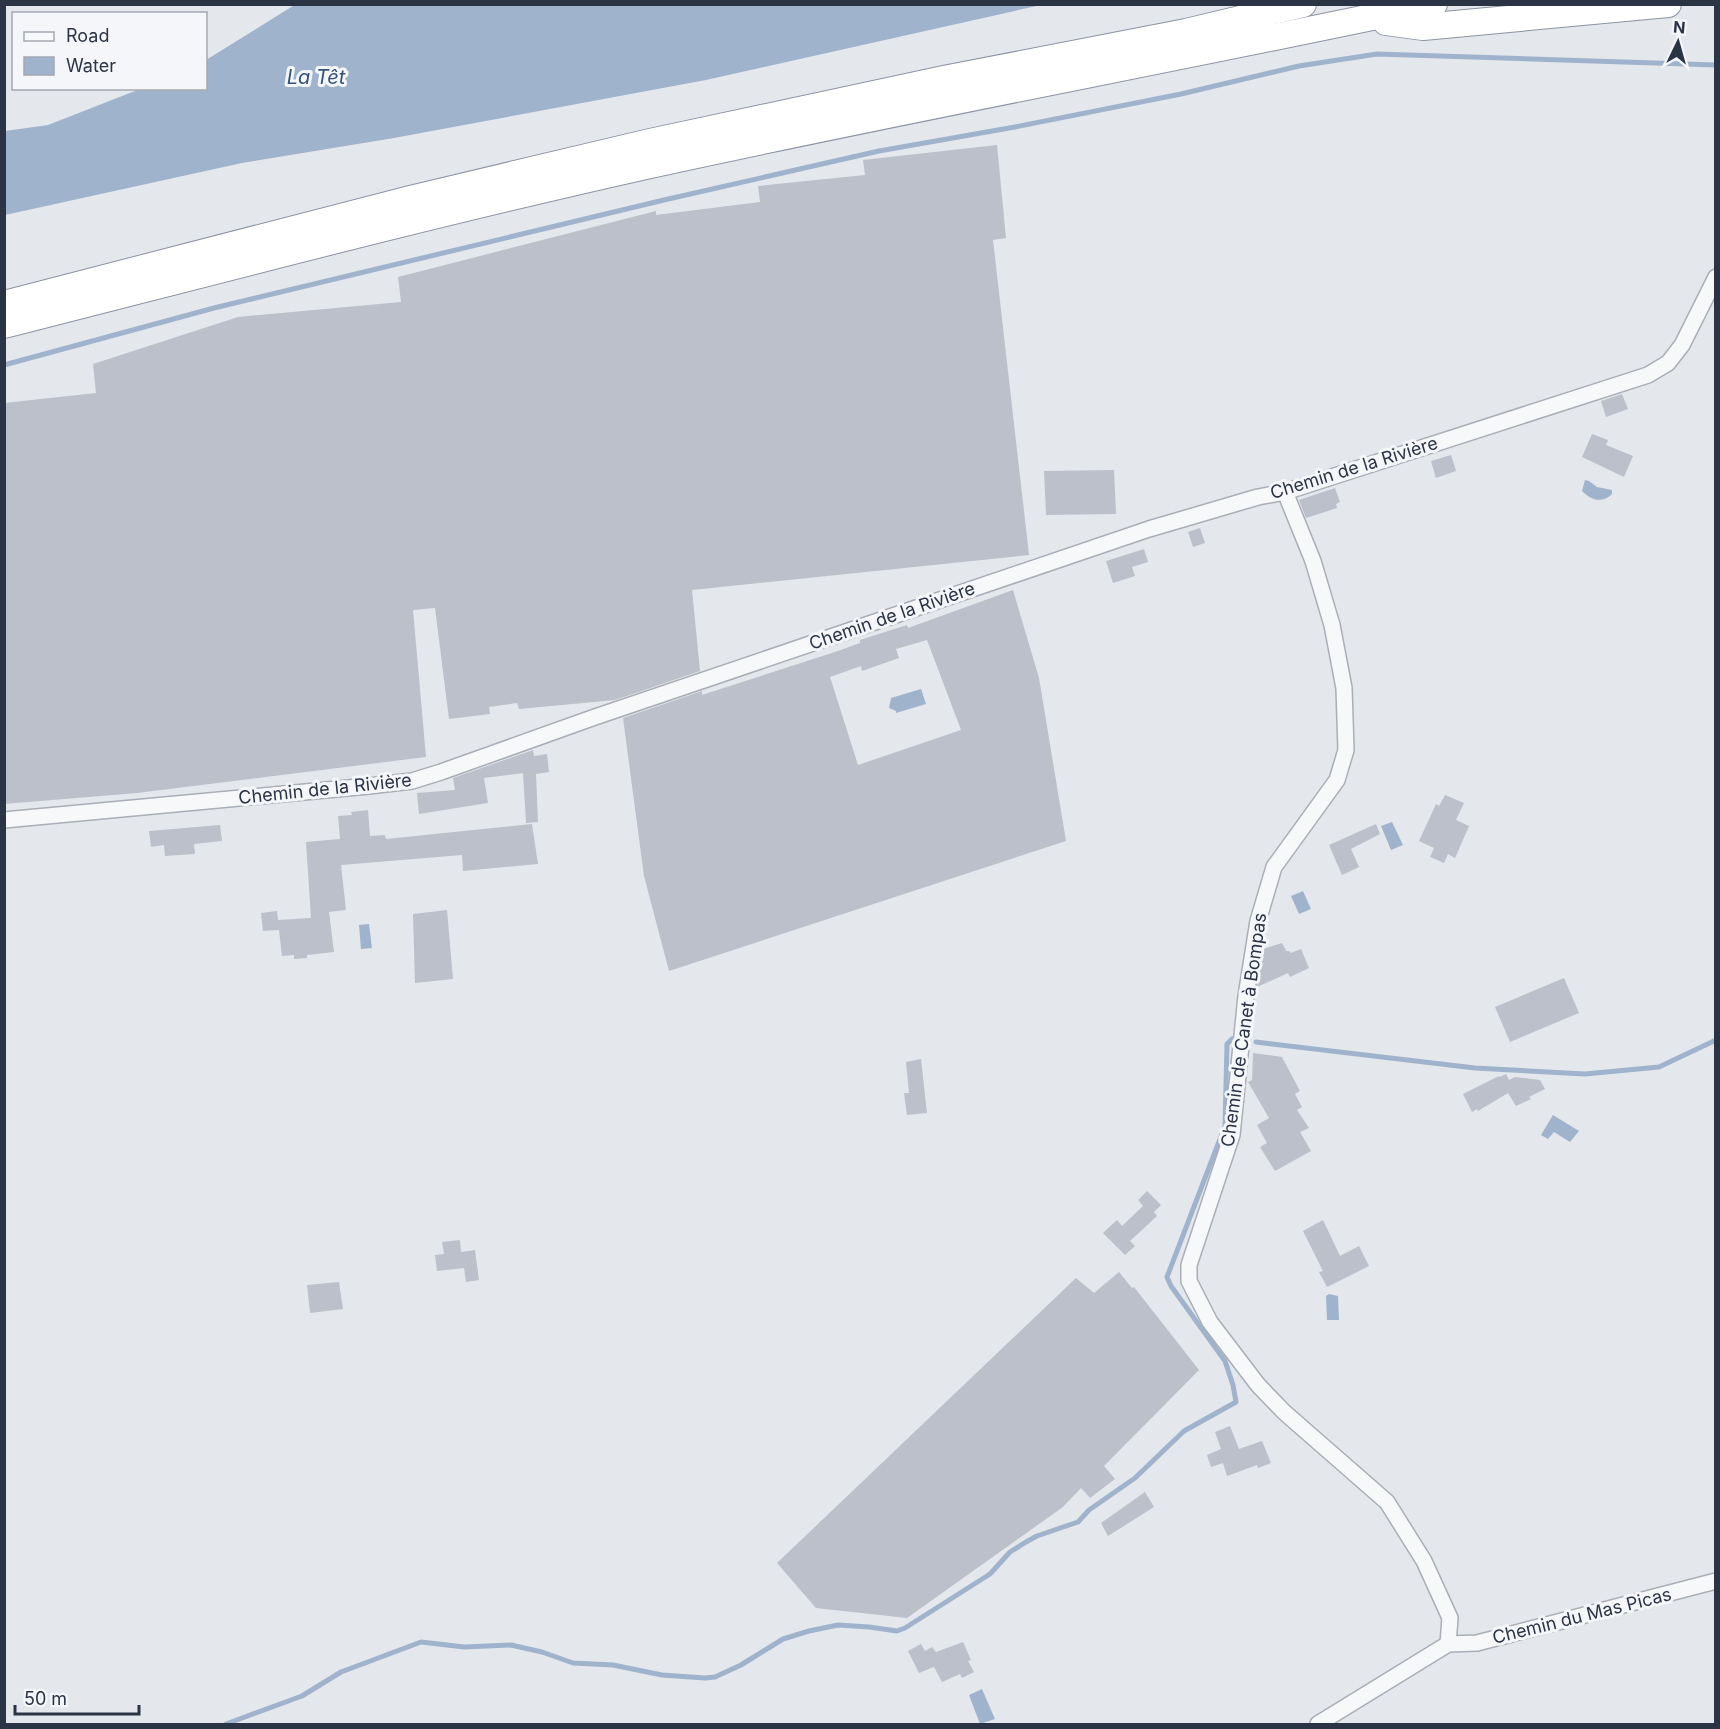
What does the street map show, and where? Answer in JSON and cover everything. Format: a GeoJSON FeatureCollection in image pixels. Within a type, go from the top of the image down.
{"type":"FeatureCollection","features":[{"type":"Feature","properties":{"kind":"highway"},"geometry":{"type":"LineString","coordinates":[[4,304],[410,198],[650,141],[944,79],[1186,32],[1303,4]]}},
{"type":"Feature","properties":{"kind":"highway"},"geometry":{"type":"LineString","coordinates":[[4,325],[406,223],[639,168],[916,109],[1434,4]]}},
{"type":"Feature","properties":{"kind":"highway"},"geometry":{"type":"LineString","coordinates":[[1362,20],[1423,27],[1668,4]]}},
{"type":"Feature","properties":{"kind":"street","name":"Chemin de la Rivière"},"geometry":{"type":"LineString","coordinates":[[4,819],[412,781],[1149,529],[1258,497],[1285,492],[1648,375],[1668,363],[1682,345],[1716,277]]}},
{"type":"Feature","properties":{"kind":"street","name":"Chemin de Canet à Bompas"},"geometry":{"type":"LineString","coordinates":[[1285,492],[1313,561],[1332,625],[1344,688],[1346,750],[1337,780],[1274,867],[1257,921],[1246,996],[1232,1135],[1189,1264],[1189,1281],[1210,1322],[1258,1385],[1284,1412],[1387,1502],[1424,1561],[1450,1618],[1448,1644]]}},
{"type":"Feature","properties":{"kind":"street","name":"Chemin du Mas Picas"},"geometry":{"type":"LineString","coordinates":[[1448,1644],[1477,1643],[1716,1581]]}},
{"type":"Feature","properties":{"kind":"street"},"geometry":{"type":"LineString","coordinates":[[1317,1725],[1448,1644]]}},
{"type":"Feature","properties":{"kind":"water","name":"La Têt"},"geometry":{"type":"Polygon","coordinates":[[[296,4],[1041,4],[706,80],[394,138],[242,163],[5,215],[5,131],[48,125],[137,90],[207,90],[207,59],[296,4]]]}},
{"type":"Feature","properties":{"kind":"water"},"geometry":{"type":"Polygon","coordinates":[[[1585,480],[1597,487],[1612,490],[1612,494],[1600,500],[1589,497],[1582,491],[1585,480]]]}},
{"type":"Feature","properties":{"kind":"water"},"geometry":{"type":"Polygon","coordinates":[[[921,689],[926,704],[896,713],[889,708],[891,698],[921,689]]]}},
{"type":"Feature","properties":{"kind":"water"},"geometry":{"type":"Polygon","coordinates":[[[1392,822],[1403,845],[1391,850],[1381,826],[1392,822]]]}},
{"type":"Feature","properties":{"kind":"water"},"geometry":{"type":"Polygon","coordinates":[[[1303,891],[1311,909],[1299,914],[1291,896],[1303,891]]]}},
{"type":"Feature","properties":{"kind":"water"},"geometry":{"type":"Polygon","coordinates":[[[369,924],[372,948],[361,949],[359,925],[369,924]]]}},
{"type":"Feature","properties":{"kind":"water"},"geometry":{"type":"Polygon","coordinates":[[[1553,1115],[1579,1131],[1570,1142],[1554,1132],[1548,1139],[1541,1135],[1553,1115]]]}},
{"type":"Feature","properties":{"kind":"water"},"geometry":{"type":"Polygon","coordinates":[[[1329,1294],[1338,1296],[1339,1320],[1327,1320],[1326,1296],[1329,1294]]]}},
{"type":"Feature","properties":{"kind":"water"},"geometry":{"type":"Polygon","coordinates":[[[982,1689],[995,1719],[980,1724],[969,1695],[982,1689]]]}},
{"type":"Feature","properties":{"kind":"building"},"geometry":{"type":"Polygon","coordinates":[[[997,145],[1006,238],[993,240],[1029,555],[692,590],[700,671],[615,700],[519,709],[517,703],[489,707],[490,714],[449,719],[435,608],[413,610],[426,757],[137,793],[4,804],[4,403],[96,393],[93,364],[238,317],[401,302],[398,277],[656,211],[656,215],[760,202],[758,186],[865,175],[863,160],[997,145]]]}},
{"type":"Feature","properties":{"kind":"building"},"geometry":{"type":"Polygon","coordinates":[[[1622,394],[1628,409],[1606,417],[1601,401],[1622,394]]]}},
{"type":"Feature","properties":{"kind":"building"},"geometry":{"type":"Polygon","coordinates":[[[1592,434],[1608,440],[1606,445],[1633,456],[1624,477],[1582,457],[1592,434]]]}},
{"type":"Feature","properties":{"kind":"building"},"geometry":{"type":"Polygon","coordinates":[[[1451,455],[1456,471],[1436,478],[1431,461],[1451,455]]]}},
{"type":"Feature","properties":{"kind":"building"},"geometry":{"type":"Polygon","coordinates":[[[1114,470],[1116,514],[1046,515],[1044,471],[1114,470]]]}},
{"type":"Feature","properties":{"kind":"building"},"geometry":{"type":"Polygon","coordinates":[[[1335,488],[1340,502],[1336,504],[1337,508],[1306,518],[1299,500],[1335,488]]]}},
{"type":"Feature","properties":{"kind":"building"},"geometry":{"type":"Polygon","coordinates":[[[1200,528],[1205,543],[1193,547],[1188,532],[1200,528]]]}},
{"type":"Feature","properties":{"kind":"building"},"geometry":{"type":"Polygon","coordinates":[[[1144,549],[1148,562],[1132,567],[1135,576],[1113,583],[1106,561],[1144,549]]]}},
{"type":"Feature","properties":{"kind":"building"},"geometry":{"type":"Polygon","coordinates":[[[1013,590],[1039,678],[1066,841],[669,971],[644,876],[623,718],[702,691],[702,695],[835,652],[860,643],[860,640],[907,625],[908,628],[1013,590]],[[927,640],[896,649],[899,658],[862,671],[861,666],[830,677],[858,765],[961,730],[927,640]]]}},
{"type":"Feature","properties":{"kind":"building"},"geometry":{"type":"Polygon","coordinates":[[[533,750],[534,756],[547,754],[549,772],[536,774],[538,822],[526,823],[523,773],[484,778],[488,803],[419,814],[417,793],[455,790],[453,778],[533,750]]]}},
{"type":"Feature","properties":{"kind":"building"},"geometry":{"type":"Polygon","coordinates":[[[1445,795],[1464,803],[1456,820],[1469,826],[1455,858],[1448,854],[1444,863],[1430,857],[1434,848],[1419,841],[1436,804],[1439,806],[1445,795]]]}},
{"type":"Feature","properties":{"kind":"building"},"geometry":{"type":"Polygon","coordinates":[[[368,810],[370,836],[385,835],[386,839],[532,824],[538,864],[463,871],[462,855],[341,865],[346,910],[329,912],[334,952],[294,959],[294,955],[282,956],[279,930],[263,931],[261,913],[277,911],[278,920],[311,918],[306,842],[340,839],[338,816],[368,810]]]}},
{"type":"Feature","properties":{"kind":"building"},"geometry":{"type":"Polygon","coordinates":[[[1376,824],[1380,834],[1351,849],[1359,867],[1342,875],[1329,845],[1376,824]]]}},
{"type":"Feature","properties":{"kind":"building"},"geometry":{"type":"Polygon","coordinates":[[[220,825],[222,841],[194,844],[195,854],[165,856],[164,845],[151,847],[149,831],[220,825]]]}},
{"type":"Feature","properties":{"kind":"building"},"geometry":{"type":"Polygon","coordinates":[[[447,910],[453,979],[415,983],[413,914],[447,910]]]}},
{"type":"Feature","properties":{"kind":"building"},"geometry":{"type":"Polygon","coordinates":[[[1282,943],[1286,951],[1291,953],[1301,949],[1309,968],[1290,977],[1288,973],[1257,987],[1263,949],[1282,943]]]}},
{"type":"Feature","properties":{"kind":"building"},"geometry":{"type":"Polygon","coordinates":[[[1564,978],[1579,1013],[1510,1042],[1495,1007],[1564,978]]]}},
{"type":"Feature","properties":{"kind":"building"},"geometry":{"type":"Polygon","coordinates":[[[1253,1053],[1282,1057],[1300,1091],[1295,1094],[1302,1107],[1297,1110],[1309,1128],[1300,1132],[1311,1151],[1275,1171],[1260,1147],[1267,1143],[1257,1125],[1269,1118],[1248,1082],[1252,1080],[1253,1053]]]}},
{"type":"Feature","properties":{"kind":"building"},"geometry":{"type":"Polygon","coordinates":[[[921,1059],[927,1113],[907,1115],[904,1093],[909,1093],[906,1062],[921,1059]]]}},
{"type":"Feature","properties":{"kind":"building"},"geometry":{"type":"Polygon","coordinates":[[[1506,1074],[1509,1080],[1515,1077],[1540,1080],[1545,1089],[1516,1106],[1508,1093],[1478,1111],[1477,1109],[1472,1112],[1463,1094],[1506,1074]]]}},
{"type":"Feature","properties":{"kind":"building"},"geometry":{"type":"Polygon","coordinates":[[[1147,1191],[1161,1205],[1154,1212],[1157,1216],[1130,1241],[1135,1246],[1125,1255],[1103,1233],[1117,1220],[1122,1226],[1143,1206],[1138,1200],[1147,1191]]]}},
{"type":"Feature","properties":{"kind":"building"},"geometry":{"type":"Polygon","coordinates":[[[1323,1220],[1340,1256],[1359,1246],[1369,1266],[1327,1287],[1319,1272],[1323,1271],[1303,1231],[1323,1220]]]}},
{"type":"Feature","properties":{"kind":"building"},"geometry":{"type":"Polygon","coordinates":[[[460,1240],[461,1252],[475,1250],[479,1280],[466,1282],[464,1268],[437,1271],[435,1255],[444,1254],[442,1242],[460,1240]]]}},
{"type":"Feature","properties":{"kind":"building"},"geometry":{"type":"Polygon","coordinates":[[[1119,1272],[1132,1288],[1134,1287],[1199,1370],[1104,1466],[1115,1479],[1090,1498],[1081,1488],[1063,1507],[907,1618],[816,1608],[777,1563],[1076,1278],[1094,1293],[1119,1272]]]}},
{"type":"Feature","properties":{"kind":"building"},"geometry":{"type":"Polygon","coordinates":[[[339,1282],[343,1309],[310,1313],[307,1285],[339,1282]]]}},
{"type":"Feature","properties":{"kind":"building"},"geometry":{"type":"Polygon","coordinates":[[[1230,1426],[1239,1449],[1262,1441],[1271,1463],[1258,1468],[1257,1465],[1227,1476],[1223,1463],[1211,1467],[1207,1455],[1221,1449],[1215,1432],[1230,1426]]]}},
{"type":"Feature","properties":{"kind":"building"},"geometry":{"type":"Polygon","coordinates":[[[1145,1492],[1154,1507],[1108,1536],[1101,1523],[1145,1492]]]}},
{"type":"Feature","properties":{"kind":"building"},"geometry":{"type":"Polygon","coordinates":[[[963,1642],[971,1660],[968,1661],[974,1672],[962,1678],[960,1674],[942,1682],[934,1667],[919,1673],[908,1651],[921,1644],[925,1651],[932,1647],[936,1652],[963,1642]]]}},
{"type":"Feature","properties":{"kind":"waterway"},"geometry":{"type":"LineString","coordinates":[[4,365],[214,308],[664,200],[879,151],[1181,94],[1299,66],[1377,54],[1716,65]]}},
{"type":"Feature","properties":{"kind":"waterway"},"geometry":{"type":"LineString","coordinates":[[226,1724],[302,1696],[341,1672],[421,1642],[464,1647],[511,1645],[542,1652],[573,1663],[613,1665],[662,1675],[715,1677],[741,1665],[783,1639],[809,1631],[838,1625],[897,1631],[905,1628],[990,1574],[1010,1552],[1026,1542],[1078,1522],[1089,1510],[1135,1478],[1184,1431],[1236,1402],[1225,1361],[1171,1286],[1167,1277],[1225,1126],[1227,1044],[1232,1039]]}},
{"type":"Feature","properties":{"kind":"waterway"},"geometry":{"type":"LineString","coordinates":[[1256,1042],[1475,1068],[1585,1074],[1659,1067],[1716,1040]]}}]}
